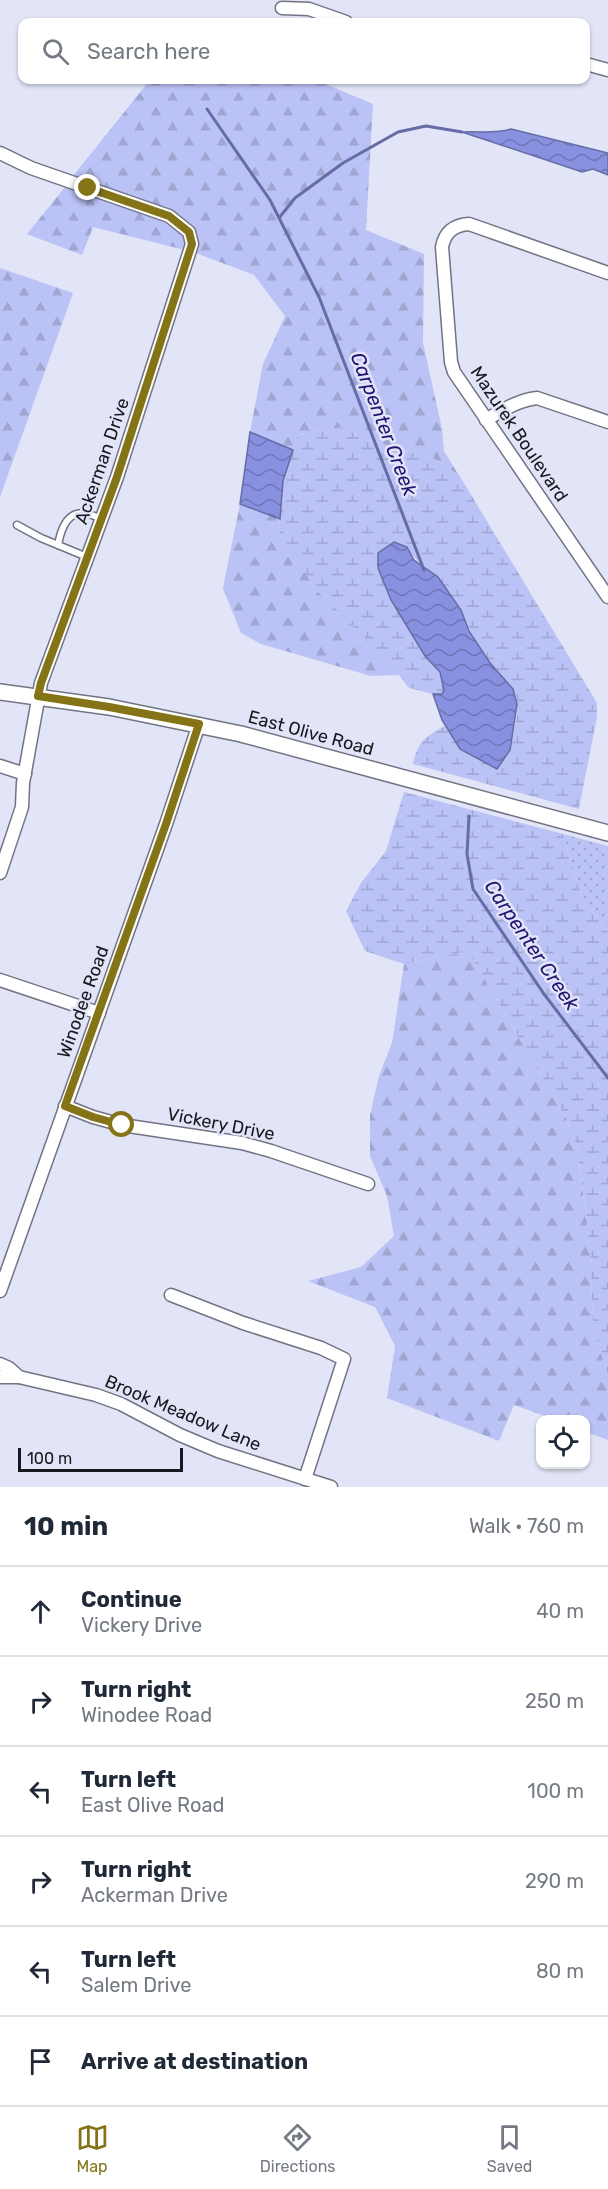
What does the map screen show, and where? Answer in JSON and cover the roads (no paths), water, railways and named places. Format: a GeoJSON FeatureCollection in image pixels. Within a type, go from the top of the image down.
{"type":"FeatureCollection","features":[{"type":"Feature","properties":{"kind":"street"},"geometry":{"type":"LineString","coordinates":[[282,8],[309,9],[335,18]]}},
{"type":"Feature","properties":{"kind":"street"},"geometry":{"type":"LineString","coordinates":[[590,65],[608,70]]}},
{"type":"Feature","properties":{"kind":"street","name":"Ackerman Drive"},"geometry":{"type":"LineString","coordinates":[[0,153],[31,168],[169,216],[180,223],[190,234],[192,244],[101,519],[41,683],[24,774],[22,807],[0,873]]}},
{"type":"Feature","properties":{"kind":"street","name":"Mazurek Boulevard"},"geometry":{"type":"LineString","coordinates":[[608,273],[474,225],[462,224],[448,232],[442,247],[451,362],[454,372],[608,597]]}},
{"type":"Feature","properties":{"kind":"street"},"geometry":{"type":"LineString","coordinates":[[486,420],[501,410],[537,398],[608,422]]}},
{"type":"Feature","properties":{"kind":"street","name":"East Olive Road"},"geometry":{"type":"LineString","coordinates":[[0,692],[109,707],[199,724],[608,833]]}},
{"type":"Feature","properties":{"kind":"street","name":"Winodee Road"},"geometry":{"type":"LineString","coordinates":[[0,1291],[166,824],[199,724]]}},
{"type":"Feature","properties":{"kind":"street"},"geometry":{"type":"LineString","coordinates":[[0,766],[24,774]]}},
{"type":"Feature","properties":{"kind":"street"},"geometry":{"type":"LineString","coordinates":[[0,980],[99,1013]]}},
{"type":"Feature","properties":{"kind":"street","name":"Vickery Drive"},"geometry":{"type":"LineString","coordinates":[[65,1106],[122,1125],[242,1143],[271,1150],[368,1184]]}},
{"type":"Feature","properties":{"kind":"street"},"geometry":{"type":"LineString","coordinates":[[171,1294],[243,1323],[321,1348],[344,1359],[305,1479]]}},
{"type":"Feature","properties":{"kind":"street","name":"Brook Meadow Lane"},"geometry":{"type":"LineString","coordinates":[[0,1364],[20,1377]]}},
{"type":"Feature","properties":{"kind":"street","name":"Brook Meadow Lane"},"geometry":{"type":"LineString","coordinates":[[0,1377],[20,1377],[96,1395],[121,1404],[180,1435],[218,1451],[331,1487]]}},
{"type":"Feature","properties":{"kind":"lane"},"geometry":{"type":"LineString","coordinates":[[58,545],[63,527],[68,519],[77,513],[84,512],[101,519]]}},
{"type":"Feature","properties":{"kind":"lane"},"geometry":{"type":"LineString","coordinates":[[17,525],[87,558]]}},
{"type":"Feature","properties":{"kind":"water"},"geometry":{"type":"Polygon","coordinates":[[[511,129],[608,153],[608,175],[593,169],[582,172],[462,132],[493,132],[511,129]]]}},
{"type":"Feature","properties":{"kind":"water"},"geometry":{"type":"Polygon","coordinates":[[[250,432],[293,450],[283,481],[280,519],[240,504],[250,432]]]}},
{"type":"Feature","properties":{"kind":"water"},"geometry":{"type":"Polygon","coordinates":[[[394,542],[407,547],[414,560],[438,577],[461,610],[469,631],[490,663],[513,689],[517,704],[510,750],[497,769],[460,749],[442,720],[433,694],[442,694],[444,690],[440,672],[425,656],[391,600],[378,568],[378,553],[394,542]]]}},
{"type":"Feature","properties":{"kind":"waterway","name":"Carpenter Creek"},"geometry":{"type":"LineString","coordinates":[[207,109],[270,200],[319,297],[424,570]]}},
{"type":"Feature","properties":{"kind":"waterway"},"geometry":{"type":"LineString","coordinates":[[279,218],[295,198],[343,163],[398,132],[426,126],[462,132]]}},
{"type":"Feature","properties":{"kind":"waterway","name":"Carpenter Creek"},"geometry":{"type":"LineString","coordinates":[[469,816],[467,854],[473,889],[544,994],[608,1078]]}}]}
